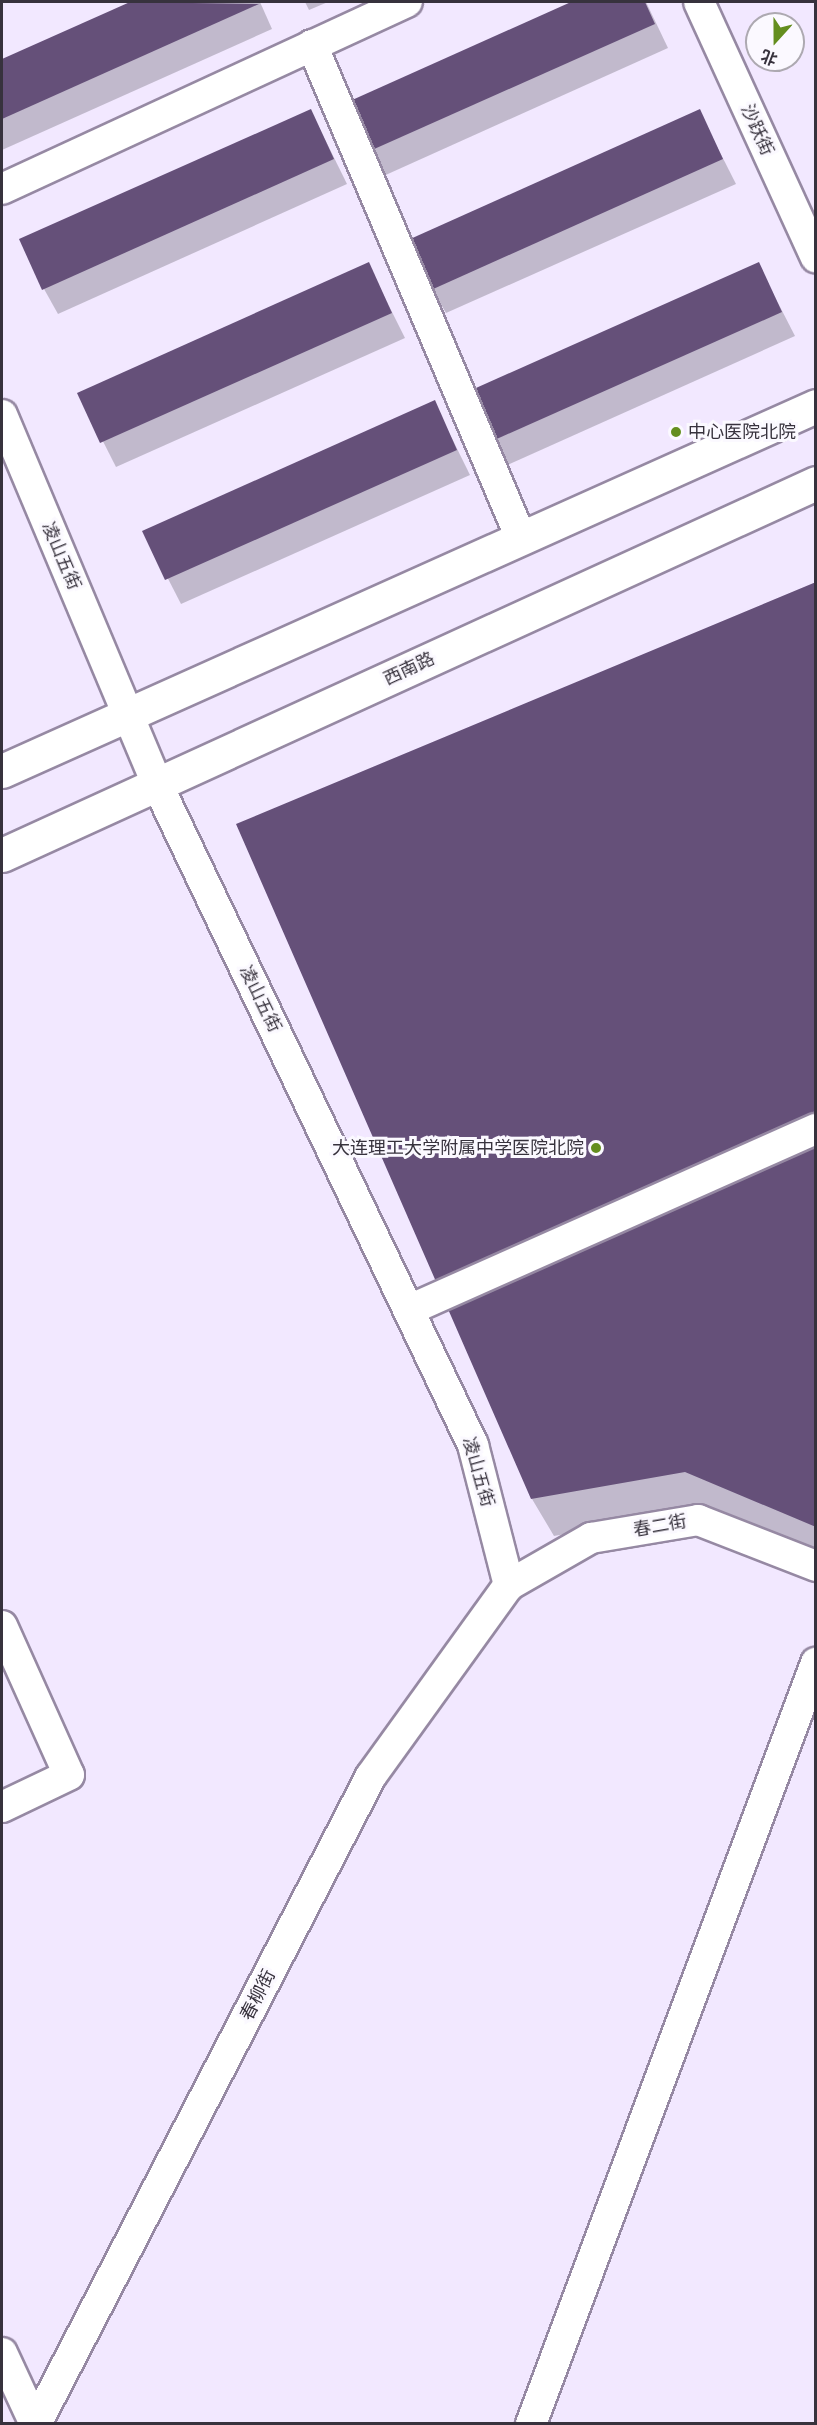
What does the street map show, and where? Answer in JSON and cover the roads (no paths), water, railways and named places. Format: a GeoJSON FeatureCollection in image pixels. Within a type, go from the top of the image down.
{"type":"FeatureCollection","features":[{"type":"Feature","properties":{"kind":"main road"},"geometry":{"type":"LineString","coordinates":[[2,771],[816,406]]}},
{"type":"Feature","properties":{"kind":"main road","name":"西南路"},"geometry":{"type":"LineString","coordinates":[[2,855],[816,483]]}},
{"type":"Feature","properties":{"kind":"street"},"geometry":{"type":"LineString","coordinates":[[2,189],[407,2]]}},
{"type":"Feature","properties":{"kind":"street","name":"沙跃街"},"geometry":{"type":"LineString","coordinates":[[699,2],[816,258]]}},
{"type":"Feature","properties":{"kind":"street"},"geometry":{"type":"LineString","coordinates":[[312,45],[521,538]]}},
{"type":"Feature","properties":{"kind":"street","name":"凌山五街"},"geometry":{"type":"LineString","coordinates":[[2,415],[157,784],[473,1445],[509,1585]]}},
{"type":"Feature","properties":{"kind":"street"},"geometry":{"type":"LineString","coordinates":[[780,499],[816,492]]}},
{"type":"Feature","properties":{"kind":"street"},"geometry":{"type":"LineString","coordinates":[[409,1310],[816,1129]]}},
{"type":"Feature","properties":{"kind":"street","name":"春二街"},"geometry":{"type":"LineString","coordinates":[[509,1585],[591,1538],[698,1520],[816,1566]]}},
{"type":"Feature","properties":{"kind":"street","name":"春柳街"},"geometry":{"type":"LineString","coordinates":[[36,2424],[371,1776],[509,1585]]}},
{"type":"Feature","properties":{"kind":"street"},"geometry":{"type":"LineString","coordinates":[[2,1626],[69,1775],[2,1807]]}},
{"type":"Feature","properties":{"kind":"street"},"geometry":{"type":"LineString","coordinates":[[531,2424],[816,1663]]}},
{"type":"Feature","properties":{"kind":"street"},"geometry":{"type":"LineString","coordinates":[[2,2353],[36,2424]]}},
{"type":"Feature","properties":{"kind":"place","name":"中心医院北院"},"geometry":{"type":"Point","coordinates":[676,432]}},
{"type":"Feature","properties":{"kind":"place","name":"大连理工大学附属中学医院北院"},"geometry":{"type":"Point","coordinates":[596,1148]}}]}
